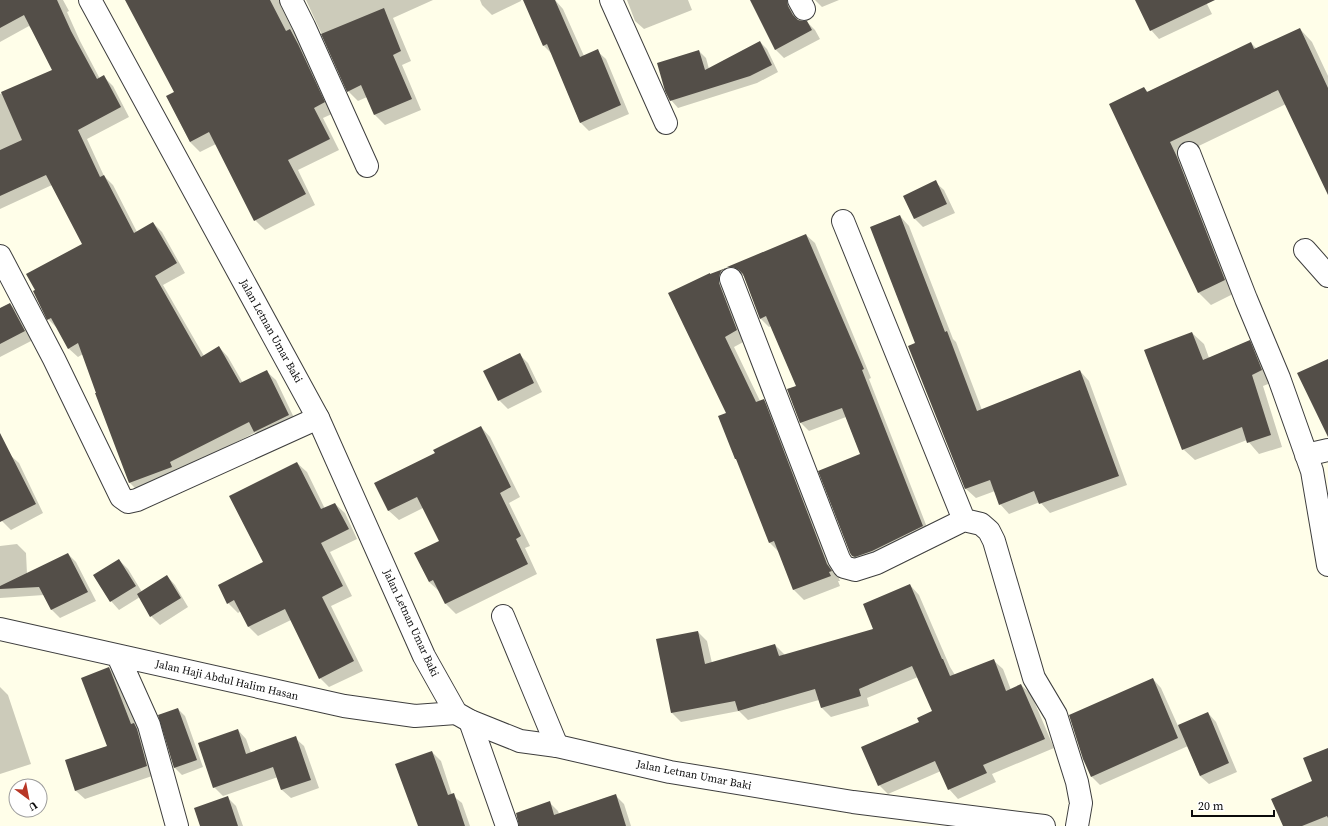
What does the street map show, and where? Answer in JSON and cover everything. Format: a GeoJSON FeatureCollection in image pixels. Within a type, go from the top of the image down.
{"type":"FeatureCollection","features":[{"type":"Feature","properties":{"kind":"street","name":"Jalan Letnan Umar Baki"},"geometry":{"type":"LineString","coordinates":[[90,0],[318,418],[424,656],[463,717],[520,741],[557,746],[670,772],[845,801],[1044,826]]}},
{"type":"Feature","properties":{"kind":"street"},"geometry":{"type":"LineString","coordinates":[[291,0],[367,166]]}},
{"type":"Feature","properties":{"kind":"street"},"geometry":{"type":"LineString","coordinates":[[610,0],[666,123]]}},
{"type":"Feature","properties":{"kind":"street"},"geometry":{"type":"LineString","coordinates":[[1189,153],[1278,378],[1312,472],[1328,565]]}},
{"type":"Feature","properties":{"kind":"street"},"geometry":{"type":"LineString","coordinates":[[843,220],[964,520]]}},
{"type":"Feature","properties":{"kind":"street"},"geometry":{"type":"LineString","coordinates":[[1305,250],[1328,276]]}},
{"type":"Feature","properties":{"kind":"street"},"geometry":{"type":"LineString","coordinates":[[0,256],[54,359],[121,497],[128,502],[137,500],[318,418]]}},
{"type":"Feature","properties":{"kind":"street"},"geometry":{"type":"LineString","coordinates":[[731,279],[839,559],[844,567],[855,570],[877,563],[964,520],[981,524],[989,531],[994,541],[1034,678],[1056,715],[1077,782],[1081,803],[1077,826]]}},
{"type":"Feature","properties":{"kind":"street"},"geometry":{"type":"LineString","coordinates":[[1306,455],[1328,450]]}},
{"type":"Feature","properties":{"kind":"street"},"geometry":{"type":"LineString","coordinates":[[503,616],[557,746]]}},
{"type":"Feature","properties":{"kind":"street","name":"Jalan Haji Abdul Halim Hasan"},"geometry":{"type":"LineString","coordinates":[[0,629],[344,706],[415,716],[463,717]]}},
{"type":"Feature","properties":{"kind":"street"},"geometry":{"type":"LineString","coordinates":[[118,656],[149,725],[177,826]]}},
{"type":"Feature","properties":{"kind":"street"},"geometry":{"type":"LineString","coordinates":[[463,717],[507,826]]}},
{"type":"Feature","properties":{"kind":"building"},"geometry":{"type":"Polygon","coordinates":[[[0,0],[57,0],[71,31],[97,79],[104,75],[121,107],[78,130],[100,177],[104,175],[134,233],[153,222],[177,263],[155,276],[201,357],[219,346],[240,383],[267,370],[289,415],[254,432],[249,422],[170,462],[172,467],[129,483],[78,343],[68,349],[51,318],[47,320],[33,291],[35,290],[26,274],[82,244],[46,175],[0,196],[0,150],[22,140],[1,92],[52,70],[24,15],[0,28],[0,0]]]}},
{"type":"Feature","properties":{"kind":"building"},"geometry":{"type":"Polygon","coordinates":[[[125,0],[270,0],[286,31],[290,29],[325,102],[314,108],[330,139],[288,160],[306,194],[254,221],[209,132],[190,142],[166,96],[174,92],[125,0]]]}},
{"type":"Feature","properties":{"kind":"building"},"geometry":{"type":"Polygon","coordinates":[[[523,0],[555,0],[580,57],[598,49],[621,105],[580,123],[547,44],[543,46],[523,0]]]}},
{"type":"Feature","properties":{"kind":"building"},"geometry":{"type":"Polygon","coordinates":[[[750,0],[787,0],[788,6],[793,15],[798,20],[807,21],[812,30],[775,50],[750,0]]]}},
{"type":"Feature","properties":{"kind":"building"},"geometry":{"type":"Polygon","coordinates":[[[1135,0],[1215,0],[1150,31],[1135,0]]]}},
{"type":"Feature","properties":{"kind":"building"},"geometry":{"type":"Polygon","coordinates":[[[384,8],[401,51],[393,55],[412,99],[374,115],[361,85],[347,92],[321,34],[384,8]]]}},
{"type":"Feature","properties":{"kind":"building"},"geometry":{"type":"Polygon","coordinates":[[[1300,28],[1328,88],[1328,195],[1278,90],[1170,142],[1225,280],[1198,293],[1109,104],[1144,87],[1147,92],[1251,42],[1254,49],[1300,28]]]}},
{"type":"Feature","properties":{"kind":"building"},"geometry":{"type":"Polygon","coordinates":[[[760,41],[772,65],[750,76],[670,101],[665,91],[657,63],[699,50],[705,70],[760,41]]]}},
{"type":"Feature","properties":{"kind":"building"},"geometry":{"type":"Polygon","coordinates":[[[936,180],[947,204],[914,219],[903,196],[936,180]]]}},
{"type":"Feature","properties":{"kind":"building"},"geometry":{"type":"Polygon","coordinates":[[[900,215],[945,332],[947,331],[977,411],[1080,370],[1119,476],[1039,504],[1034,491],[999,505],[990,480],[965,489],[908,346],[915,343],[870,227],[900,215]]]}},
{"type":"Feature","properties":{"kind":"building"},"geometry":{"type":"Polygon","coordinates":[[[806,234],[864,369],[862,370],[923,526],[872,551],[855,557],[850,553],[818,471],[860,454],[842,408],[800,423],[787,389],[796,386],[766,316],[760,319],[743,274],[733,267],[727,267],[806,234]]]}},
{"type":"Feature","properties":{"kind":"building"},"geometry":{"type":"Polygon","coordinates":[[[726,268],[721,271],[719,283],[737,330],[725,337],[756,402],[764,399],[827,564],[832,571],[829,572],[831,576],[793,590],[774,541],[769,543],[718,416],[726,413],[668,293],[710,273],[726,268]]]}},
{"type":"Feature","properties":{"kind":"building"},"geometry":{"type":"Polygon","coordinates":[[[10,303],[25,331],[0,344],[0,308],[10,303]]]}},
{"type":"Feature","properties":{"kind":"building"},"geometry":{"type":"Polygon","coordinates":[[[1192,332],[1203,360],[1250,340],[1262,370],[1252,375],[1271,435],[1247,443],[1242,427],[1182,450],[1144,350],[1192,332]]]}},
{"type":"Feature","properties":{"kind":"building"},"geometry":{"type":"Polygon","coordinates":[[[520,353],[534,383],[498,401],[483,371],[520,353]]]}},
{"type":"Feature","properties":{"kind":"building"},"geometry":{"type":"Polygon","coordinates":[[[1328,359],[1328,437],[1297,373],[1328,359]]]}},
{"type":"Feature","properties":{"kind":"building"},"geometry":{"type":"Polygon","coordinates":[[[481,426],[511,487],[500,493],[521,536],[516,539],[528,564],[445,604],[433,580],[429,582],[414,553],[439,541],[417,497],[388,511],[374,483],[435,453],[433,450],[481,426]]]}},
{"type":"Feature","properties":{"kind":"building"},"geometry":{"type":"Polygon","coordinates":[[[0,433],[36,504],[0,522],[0,433]]]}},
{"type":"Feature","properties":{"kind":"building"},"geometry":{"type":"Polygon","coordinates":[[[297,462],[321,509],[335,503],[349,529],[321,543],[343,586],[322,597],[354,661],[319,679],[285,609],[248,627],[234,600],[227,604],[218,585],[263,562],[229,496],[297,462]]]}},
{"type":"Feature","properties":{"kind":"building"},"geometry":{"type":"Polygon","coordinates":[[[68,553],[88,592],[51,610],[39,587],[0,589],[0,586],[68,553]]]}},
{"type":"Feature","properties":{"kind":"building"},"geometry":{"type":"Polygon","coordinates":[[[119,559],[136,586],[110,602],[93,575],[119,559]]]}},
{"type":"Feature","properties":{"kind":"building"},"geometry":{"type":"Polygon","coordinates":[[[167,575],[181,598],[150,617],[137,594],[167,575]]]}},
{"type":"Feature","properties":{"kind":"building"},"geometry":{"type":"Polygon","coordinates":[[[910,584],[950,676],[994,659],[1006,691],[1021,684],[1045,739],[983,765],[987,773],[948,790],[935,761],[878,786],[861,747],[919,722],[917,718],[932,711],[912,666],[859,689],[861,696],[821,708],[815,689],[738,711],[735,701],[671,713],[656,639],[698,631],[705,664],[775,644],[779,656],[873,629],[863,604],[910,584]]]}},
{"type":"Feature","properties":{"kind":"building"},"geometry":{"type":"Polygon","coordinates":[[[109,667],[131,724],[134,723],[137,729],[147,766],[75,791],[65,760],[107,746],[81,678],[109,667]]]}},
{"type":"Feature","properties":{"kind":"building"},"geometry":{"type":"Polygon","coordinates":[[[1153,678],[1178,738],[1091,777],[1083,759],[1069,715],[1153,678]]]}},
{"type":"Feature","properties":{"kind":"building"},"geometry":{"type":"Polygon","coordinates":[[[178,708],[197,760],[174,768],[158,715],[178,708]]]}},
{"type":"Feature","properties":{"kind":"building"},"geometry":{"type":"Polygon","coordinates":[[[1208,712],[1229,763],[1200,776],[1178,725],[1208,712]]]}},
{"type":"Feature","properties":{"kind":"building"},"geometry":{"type":"Polygon","coordinates":[[[238,729],[246,754],[296,736],[311,780],[281,790],[273,767],[213,788],[198,743],[238,729]]]}},
{"type":"Feature","properties":{"kind":"building"},"geometry":{"type":"Polygon","coordinates":[[[1328,748],[1328,818],[1327,816],[1302,826],[1283,826],[1271,799],[1312,781],[1303,758],[1328,748]]]}},
{"type":"Feature","properties":{"kind":"building"},"geometry":{"type":"Polygon","coordinates":[[[432,751],[448,795],[454,793],[465,826],[418,826],[395,764],[432,751]]]}},
{"type":"Feature","properties":{"kind":"building"},"geometry":{"type":"Polygon","coordinates":[[[616,794],[626,826],[519,826],[516,813],[550,801],[554,815],[616,794]]]}},
{"type":"Feature","properties":{"kind":"building"},"geometry":{"type":"Polygon","coordinates":[[[228,796],[238,826],[200,826],[194,808],[228,796]]]}}]}
